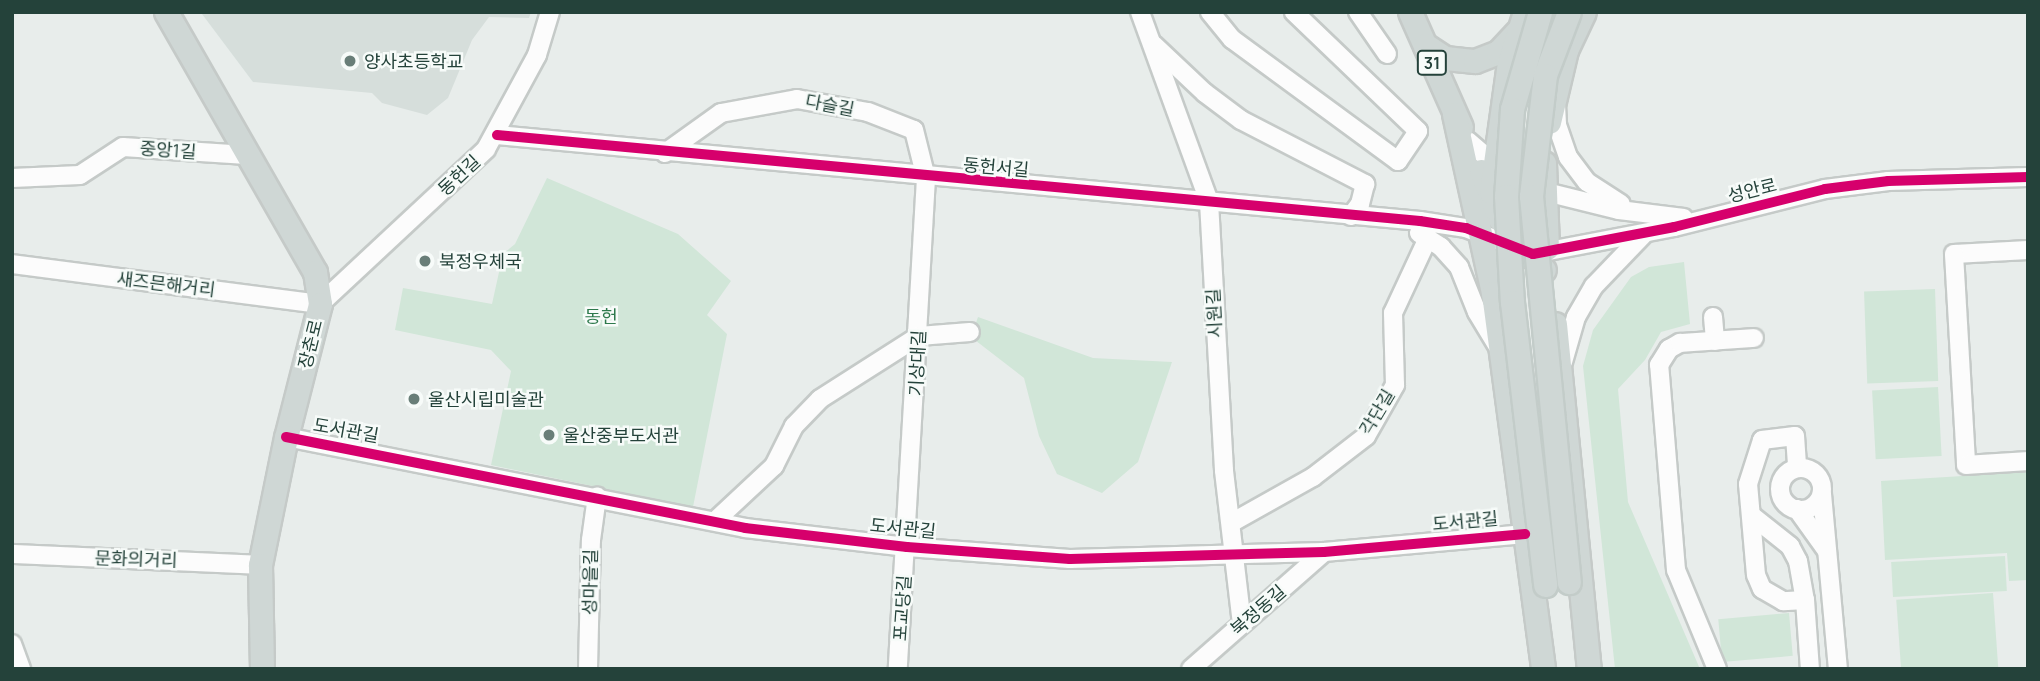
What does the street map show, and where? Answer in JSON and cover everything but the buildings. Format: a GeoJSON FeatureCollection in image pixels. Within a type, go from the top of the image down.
{"type":"FeatureCollection","features":[{"type":"Feature","properties":{"kind":"main road","name":"장춘로"},"geometry":{"type":"LineString","coordinates":[[166,12],[315,272],[320,304],[286,437],[260,565],[262,669]]}},
{"type":"Feature","properties":{"kind":"main road","name":"31"},"geometry":{"type":"LineString","coordinates":[[1410,12],[1454,114]]}},
{"type":"Feature","properties":{"kind":"main road"},"geometry":{"type":"LineString","coordinates":[[1540,12],[1512,109],[1506,196],[1512,302],[1555,669]]}},
{"type":"Feature","properties":{"kind":"main road"},"geometry":{"type":"LineString","coordinates":[[1569,12],[1542,87],[1531,197],[1579,669]]}},
{"type":"Feature","properties":{"kind":"main road"},"geometry":{"type":"LineString","coordinates":[[1584,12],[1558,77],[1542,191],[1540,253],[1551,286],[1589,669]]}},
{"type":"Feature","properties":{"kind":"main road"},"geometry":{"type":"LineString","coordinates":[[1425,45],[1445,58],[1475,61],[1498,52],[1521,22]]}},
{"type":"Feature","properties":{"kind":"main road"},"geometry":{"type":"LineString","coordinates":[[1481,221],[1521,22]]}},
{"type":"Feature","properties":{"kind":"main road"},"geometry":{"type":"LineString","coordinates":[[1454,114],[1481,221]]}},
{"type":"Feature","properties":{"kind":"main road"},"geometry":{"type":"LineString","coordinates":[[1454,114],[1468,141],[1493,293],[1543,669]]}},
{"type":"Feature","properties":{"kind":"main road"},"geometry":{"type":"LineString","coordinates":[[1481,221],[1509,230],[1540,253]]}},
{"type":"Feature","properties":{"kind":"street","name":"동헌길"},"geometry":{"type":"LineString","coordinates":[[320,304],[497,135],[537,55],[550,12]]}},
{"type":"Feature","properties":{"kind":"street","name":"시원길"},"geometry":{"type":"LineString","coordinates":[[1140,12],[1209,202],[1216,373],[1242,624]]}},
{"type":"Feature","properties":{"kind":"street"},"geometry":{"type":"LineString","coordinates":[[1210,12],[1232,39],[1398,161],[1418,131],[1294,12]]}},
{"type":"Feature","properties":{"kind":"street"},"geometry":{"type":"LineString","coordinates":[[1358,12],[1387,54]]}},
{"type":"Feature","properties":{"kind":"street"},"geometry":{"type":"LineString","coordinates":[[1151,43],[1205,93],[1241,120],[1365,184],[1360,204],[1351,216]]}},
{"type":"Feature","properties":{"kind":"street"},"geometry":{"type":"LineString","coordinates":[[1558,77],[1557,125],[1568,157],[1600,192],[1651,224]]}},
{"type":"Feature","properties":{"kind":"street","name":"다슬길"},"geometry":{"type":"LineString","coordinates":[[665,153],[721,113],[797,99],[868,112],[914,130],[926,178]]}},
{"type":"Feature","properties":{"kind":"street","name":"동헌서길"},"geometry":{"type":"LineString","coordinates":[[497,135],[926,178],[1383,219],[1481,221]]}},
{"type":"Feature","properties":{"kind":"street"},"geometry":{"type":"LineString","coordinates":[[1468,141],[1493,163],[1542,191],[1651,224]]}},
{"type":"Feature","properties":{"kind":"street","name":"중앙1길"},"geometry":{"type":"LineString","coordinates":[[12,178],[80,175],[123,147],[247,155]]}},
{"type":"Feature","properties":{"kind":"street","name":"성안로"},"geometry":{"type":"LineString","coordinates":[[1493,293],[1507,264],[1651,224],[1716,217],[1825,189],[1875,182],[2028,177]]}},
{"type":"Feature","properties":{"kind":"street","name":"기상대길"},"geometry":{"type":"LineString","coordinates":[[906,547],[926,178]]}},
{"type":"Feature","properties":{"kind":"street"},"geometry":{"type":"LineString","coordinates":[[1383,219],[1429,238],[1459,267],[1502,357]]}},
{"type":"Feature","properties":{"kind":"street"},"geometry":{"type":"LineString","coordinates":[[1481,221],[1540,253]]}},
{"type":"Feature","properties":{"kind":"street"},"geometry":{"type":"LineString","coordinates":[[1560,376],[1569,334],[1594,286],[1619,255],[1651,224]]}},
{"type":"Feature","properties":{"kind":"street","name":"각단길"},"geometry":{"type":"LineString","coordinates":[[1231,523],[1313,477],[1366,436],[1395,385],[1393,313],[1429,238]]}},
{"type":"Feature","properties":{"kind":"street"},"geometry":{"type":"LineString","coordinates":[[2028,250],[1954,254],[1966,465],[2028,461]]}},
{"type":"Feature","properties":{"kind":"street","name":"새즈믄해거리"},"geometry":{"type":"LineString","coordinates":[[12,264],[320,304]]}},
{"type":"Feature","properties":{"kind":"street"},"geometry":{"type":"LineString","coordinates":[[1713,317],[1714,341]]}},
{"type":"Feature","properties":{"kind":"street"},"geometry":{"type":"LineString","coordinates":[[715,521],[774,466],[805,411],[919,336],[970,332]]}},
{"type":"Feature","properties":{"kind":"street"},"geometry":{"type":"LineString","coordinates":[[1717,669],[1676,570],[1659,365],[1669,349],[1680,343],[1754,338]]}},
{"type":"Feature","properties":{"kind":"street"},"geometry":{"type":"LineString","coordinates":[[1797,468],[1795,436],[1762,440],[1748,484],[1762,589],[1783,601],[1805,600]]}},
{"type":"Feature","properties":{"kind":"street","name":"도서관길"},"geometry":{"type":"LineString","coordinates":[[286,437],[715,521],[906,547],[1070,559],[1324,552],[1525,534]]}},
{"type":"Feature","properties":{"kind":"street"},"geometry":{"type":"LineString","coordinates":[[1797,468],[1818,475],[1822,494],[1838,669]]}},
{"type":"Feature","properties":{"kind":"street"},"geometry":{"type":"LineString","coordinates":[[1797,468],[1783,478],[1780,491],[1787,504],[1797,509],[1827,551]]}},
{"type":"Feature","properties":{"kind":"street"},"geometry":{"type":"LineString","coordinates":[[1797,509],[1814,506],[1822,494]]}},
{"type":"Feature","properties":{"kind":"street","name":"성마을길"},"geometry":{"type":"LineString","coordinates":[[589,669],[591,540],[597,496]]}},
{"type":"Feature","properties":{"kind":"street"},"geometry":{"type":"LineString","coordinates":[[1751,515],[1790,545],[1798,561],[1805,600],[1810,669]]}},
{"type":"Feature","properties":{"kind":"street","name":"포교당길"},"geometry":{"type":"LineString","coordinates":[[898,669],[906,547]]}},
{"type":"Feature","properties":{"kind":"street","name":"북정동길"},"geometry":{"type":"LineString","coordinates":[[1191,669],[1324,552]]}},
{"type":"Feature","properties":{"kind":"street","name":"문화의거리"},"geometry":{"type":"LineString","coordinates":[[12,554],[260,565]]}},
{"type":"Feature","properties":{"kind":"street"},"geometry":{"type":"LineString","coordinates":[[12,644],[21,669]]}},
{"type":"Feature","properties":{"kind":"shaded area","name":"양사초등학교"},"geometry":{"type":"Polygon","coordinates":[[[531,12],[529,18],[489,17],[472,40],[448,98],[427,115],[382,103],[372,93],[253,82],[202,14],[531,12]]]}},
{"type":"Feature","properties":{"kind":"green space","name":"동헌"},"geometry":{"type":"Polygon","coordinates":[[[547,178],[678,234],[731,281],[707,315],[727,334],[693,507],[491,465],[511,371],[491,350],[395,330],[403,288],[492,304],[503,254],[515,244],[547,178]]]}},
{"type":"Feature","properties":{"kind":"green space"},"geometry":{"type":"Polygon","coordinates":[[[1684,262],[1690,324],[1661,332],[1645,360],[1618,389],[1628,502],[1700,669],[1615,669],[1583,366],[1593,330],[1631,277],[1649,267],[1684,262]]]}},
{"type":"Feature","properties":{"kind":"green space"},"geometry":{"type":"Polygon","coordinates":[[[1935,289],[1938,381],[1867,383],[1864,291],[1935,289]]]}},
{"type":"Feature","properties":{"kind":"green space"},"geometry":{"type":"Polygon","coordinates":[[[978,317],[1093,358],[1172,362],[1138,462],[1102,493],[1057,474],[1039,436],[1024,378],[971,337],[978,317]]]}},
{"type":"Feature","properties":{"kind":"green space"},"geometry":{"type":"Polygon","coordinates":[[[1938,387],[1942,456],[1876,459],[1872,390],[1938,387]]]}},
{"type":"Feature","properties":{"kind":"green space"},"geometry":{"type":"Polygon","coordinates":[[[2028,472],[2028,580],[2009,581],[2007,553],[1885,560],[1881,481],[2028,472]]]}},
{"type":"Feature","properties":{"kind":"green space"},"geometry":{"type":"Polygon","coordinates":[[[2005,556],[2007,591],[1893,597],[1891,562],[2005,556]]]}},
{"type":"Feature","properties":{"kind":"green space"},"geometry":{"type":"Polygon","coordinates":[[[1993,593],[1998,669],[1901,669],[1896,600],[1993,593]]]}},
{"type":"Feature","properties":{"kind":"green space"},"geometry":{"type":"Polygon","coordinates":[[[1789,613],[1793,656],[1722,662],[1718,619],[1789,613]]]}},
{"type":"Feature","properties":{"kind":"cycle path"},"geometry":{"type":"LineString","coordinates":[[497,135],[1420,221],[1466,228],[1533,254],[1674,227],[1825,189],[1888,181],[2028,177]]}},
{"type":"Feature","properties":{"kind":"cycle path"},"geometry":{"type":"LineString","coordinates":[[286,437],[745,528],[907,547],[1070,559],[1324,552],[1525,534]]}},
{"type":"Feature","properties":{"kind":"place","name":"양사초등학교"},"geometry":{"type":"Point","coordinates":[350,61]}},
{"type":"Feature","properties":{"kind":"place","name":"북정우체국"},"geometry":{"type":"Point","coordinates":[425,261]}},
{"type":"Feature","properties":{"kind":"place","name":"울산시립미술관"},"geometry":{"type":"Point","coordinates":[414,399]}},
{"type":"Feature","properties":{"kind":"place","name":"울산중부도서관"},"geometry":{"type":"Point","coordinates":[549,435]}}]}
